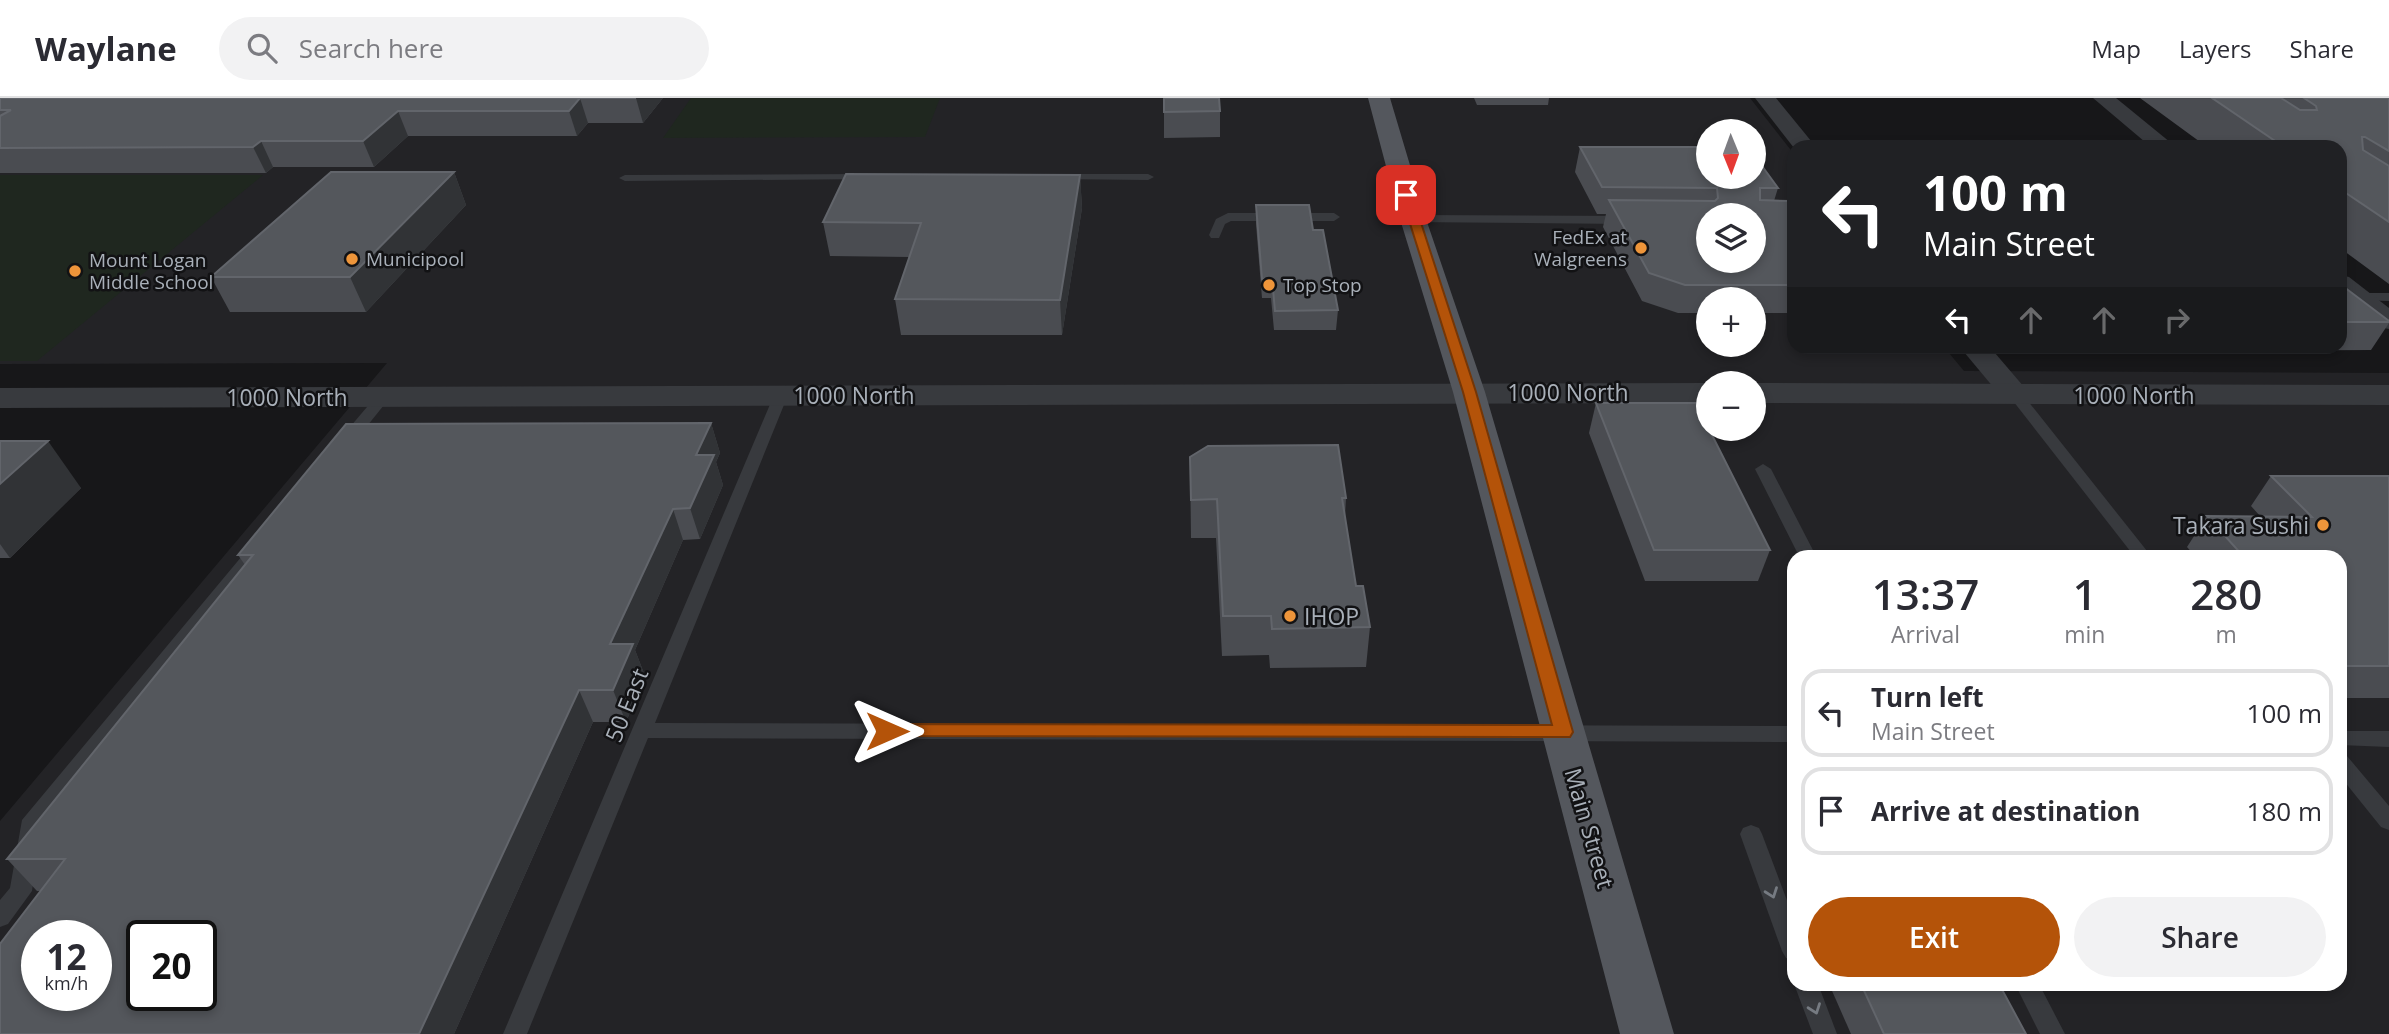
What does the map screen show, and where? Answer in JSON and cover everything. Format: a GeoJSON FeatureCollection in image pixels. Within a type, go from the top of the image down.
{"type":"FeatureCollection","features":[{"type":"Feature","properties":{"kind":"main road","name":"Main Street"},"geometry":{"type":"LineString","coordinates":[[1379,98],[1413,219],[1469,392],[1647,1034]]}},
{"type":"Feature","properties":{"kind":"street"},"geometry":{"type":"LineString","coordinates":[[1765,98],[1799,140]]}},
{"type":"Feature","properties":{"kind":"street"},"geometry":{"type":"LineString","coordinates":[[2103,98],[2156,140]]}},
{"type":"Feature","properties":{"kind":"street"},"geometry":{"type":"LineString","coordinates":[[2349,290],[2389,321]]}},
{"type":"Feature","properties":{"kind":"street"},"geometry":{"type":"LineString","coordinates":[[1980,354],[2015,394]]}},
{"type":"Feature","properties":{"kind":"street","name":"1000 North"},"geometry":{"type":"LineString","coordinates":[[0,398],[1696,393]]}},
{"type":"Feature","properties":{"kind":"street","name":"1000 North"},"geometry":{"type":"LineString","coordinates":[[1766,393],[2389,395]]}},
{"type":"Feature","properties":{"kind":"lane"},"geometry":{"type":"LineString","coordinates":[[625,178],[887,177]]}},
{"type":"Feature","properties":{"kind":"lane"},"geometry":{"type":"LineString","coordinates":[[1038,177],[1148,177]]}},
{"type":"Feature","properties":{"kind":"lane"},"geometry":{"type":"LineString","coordinates":[[1215,235],[1220,222],[1228,217],[1334,217]]}},
{"type":"Feature","properties":{"kind":"lane"},"geometry":{"type":"LineString","coordinates":[[1413,219],[1641,220]]}},
{"type":"Feature","properties":{"kind":"lane"},"geometry":{"type":"LineString","coordinates":[[2349,290],[2389,297]]}},
{"type":"Feature","properties":{"kind":"lane"},"geometry":{"type":"LineString","coordinates":[[2015,394],[2138,550]]}},
{"type":"Feature","properties":{"kind":"lane","name":"50 East"},"geometry":{"type":"LineString","coordinates":[[515,1034],[781,395]]}},
{"type":"Feature","properties":{"kind":"lane"},"geometry":{"type":"LineString","coordinates":[[330,461],[383,397]]}},
{"type":"Feature","properties":{"kind":"lane"},"geometry":{"type":"LineString","coordinates":[[1763,469],[1805,550]]}},
{"type":"Feature","properties":{"kind":"lane"},"geometry":{"type":"LineString","coordinates":[[0,917],[21,891],[30,826],[268,536]]}},
{"type":"Feature","properties":{"kind":"lane"},"geometry":{"type":"LineString","coordinates":[[642,730],[1787,734]]}},
{"type":"Feature","properties":{"kind":"lane"},"geometry":{"type":"LineString","coordinates":[[2347,738],[2389,738]]}},
{"type":"Feature","properties":{"kind":"lane"},"geometry":{"type":"LineString","coordinates":[[2347,770],[2389,821]]}},
{"type":"Feature","properties":{"kind":"lane"},"geometry":{"type":"LineString","coordinates":[[1751,834],[1787,932]]}},
{"type":"Feature","properties":{"kind":"lane"},"geometry":{"type":"LineString","coordinates":[[1809,991],[1825,1034]]}},
{"type":"Feature","properties":{"kind":"lane"},"geometry":{"type":"LineString","coordinates":[[2031,991],[2053,1034]]}},
{"type":"Feature","properties":{"kind":"shaded area"},"geometry":{"type":"Polygon","coordinates":[[[0,98],[1750,98],[1787,145],[1787,354],[1950,354],[1964,371],[2389,373],[2389,1034],[0,1034],[0,821],[387,363],[0,364],[0,98]]]}},
{"type":"Feature","properties":{"kind":"shaded area"},"geometry":{"type":"Polygon","coordinates":[[[691,98],[940,98],[925,137],[663,138],[691,98]]]}},
{"type":"Feature","properties":{"kind":"shaded area"},"geometry":{"type":"Polygon","coordinates":[[[0,175],[263,175],[37,361],[0,361],[0,175]]]}},
{"type":"Feature","properties":{"kind":"building"},"geometry":{"type":"Polygon","coordinates":[[[0,98],[580,98],[569,111],[398,111],[363,141],[261,141],[253,147],[0,148],[0,116],[11,110],[0,110],[0,98]]]}},
{"type":"Feature","properties":{"kind":"building"},"geometry":{"type":"Polygon","coordinates":[[[1164,98],[1219,98],[1220,111],[1164,112],[1164,98]]]}},
{"type":"Feature","properties":{"kind":"building"},"geometry":{"type":"Polygon","coordinates":[[[2212,98],[2281,98],[2300,110],[2317,110],[2316,106],[2304,98],[2389,98],[2389,151],[2362,137],[2363,150],[2389,166],[2389,222],[2347,194],[2347,140],[2274,140],[2212,98]]]}},
{"type":"Feature","properties":{"kind":"building"},"geometry":{"type":"Polygon","coordinates":[[[1580,147],[1696,147],[1696,188],[1602,187],[1580,147]]]}},
{"type":"Feature","properties":{"kind":"building"},"geometry":{"type":"Polygon","coordinates":[[[331,172],[454,172],[350,277],[211,277],[331,172]]]}},
{"type":"Feature","properties":{"kind":"building"},"geometry":{"type":"Polygon","coordinates":[[[1766,172],[1778,188],[1766,188],[1766,172]]]}},
{"type":"Feature","properties":{"kind":"building"},"geometry":{"type":"Polygon","coordinates":[[[846,174],[1080,175],[1060,300],[895,299],[921,223],[823,222],[846,174]]]}},
{"type":"Feature","properties":{"kind":"building"},"geometry":{"type":"Polygon","coordinates":[[[1717,189],[1760,189],[1760,200],[1787,201],[1787,285],[1685,285],[1649,273],[1609,200],[1715,201],[1718,198],[1717,189]]]}},
{"type":"Feature","properties":{"kind":"building"},"geometry":{"type":"Polygon","coordinates":[[[1256,205],[1309,205],[1313,230],[1323,230],[1338,310],[1275,311],[1272,278],[1262,279],[1256,205]]]}},
{"type":"Feature","properties":{"kind":"building"},"geometry":{"type":"Polygon","coordinates":[[[2347,289],[2389,321],[2347,322],[2347,289]]]}},
{"type":"Feature","properties":{"kind":"building"},"geometry":{"type":"Polygon","coordinates":[[[1596,403],[1696,403],[1696,441],[1715,441],[1770,550],[1654,550],[1596,403]]]}},
{"type":"Feature","properties":{"kind":"building"},"geometry":{"type":"Polygon","coordinates":[[[711,423],[696,455],[714,455],[690,508],[673,509],[610,644],[633,644],[613,690],[579,690],[419,1034],[0,1034],[0,944],[65,859],[7,859],[253,555],[238,555],[346,424],[711,423]]]}},
{"type":"Feature","properties":{"kind":"building"},"geometry":{"type":"Polygon","coordinates":[[[0,441],[48,441],[0,484],[0,441]]]}},
{"type":"Feature","properties":{"kind":"building"},"geometry":{"type":"Polygon","coordinates":[[[1338,445],[1346,498],[1342,498],[1356,586],[1363,586],[1370,627],[1272,629],[1271,616],[1223,616],[1217,499],[1191,500],[1190,457],[1208,446],[1338,445]]]}},
{"type":"Feature","properties":{"kind":"building"},"geometry":{"type":"Polygon","coordinates":[[[2271,476],[2389,476],[2389,666],[2347,666],[2347,550],[2238,550],[2207,516],[2312,517],[2271,476]]]}},
{"type":"Feature","properties":{"kind":"building"},"geometry":{"type":"Polygon","coordinates":[[[1864,991],[2003,991],[2026,1034],[1884,1034],[1864,991]]]}},
{"type":"Feature","properties":{"kind":"place","name":"FedEx at Walgreens"},"geometry":{"type":"Point","coordinates":[1641,248]}},
{"type":"Feature","properties":{"kind":"place","name":"Municipool"},"geometry":{"type":"Point","coordinates":[352,259]}},
{"type":"Feature","properties":{"kind":"place","name":"Mount Logan Middle School"},"geometry":{"type":"Point","coordinates":[75,271]}},
{"type":"Feature","properties":{"kind":"place","name":"Top Stop"},"geometry":{"type":"Point","coordinates":[1269,285]}},
{"type":"Feature","properties":{"kind":"place","name":"Takara Sushi"},"geometry":{"type":"Point","coordinates":[2323,525]}},
{"type":"Feature","properties":{"kind":"place","name":"IHOP"},"geometry":{"type":"Point","coordinates":[1290,616]}},
{"type":"Feature","properties":{"kind":"route"},"geometry":{"type":"LineString","coordinates":[[887,731],[1563,732],[1469,392],[1406,195]]}}]}
